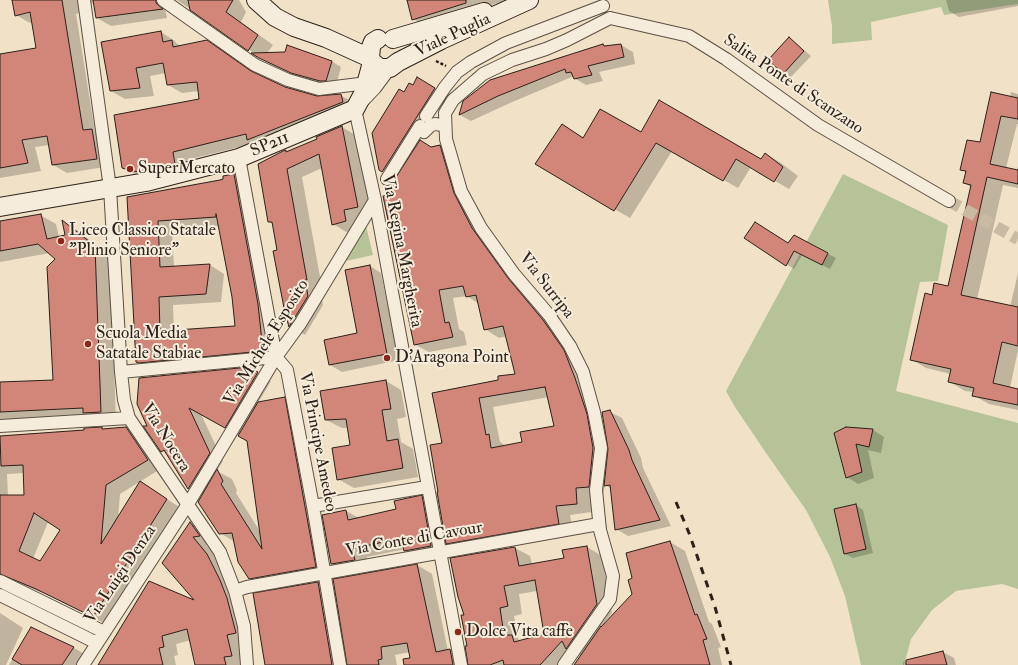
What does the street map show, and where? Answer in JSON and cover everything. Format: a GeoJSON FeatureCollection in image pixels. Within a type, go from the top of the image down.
{"type":"FeatureCollection","features":[{"type":"Feature","properties":{"kind":"main road"},"geometry":{"type":"LineString","coordinates":[[256,0],[275,17],[294,27],[326,38],[371,60],[380,68],[394,65]]}},
{"type":"Feature","properties":{"kind":"main road","name":"Viale Puglia"},"geometry":{"type":"LineString","coordinates":[[326,38],[362,40],[385,39],[529,0]]}},
{"type":"Feature","properties":{"kind":"main road","name":"Viale Puglia"},"geometry":{"type":"LineString","coordinates":[[394,65],[441,40],[529,0]]}},
{"type":"Feature","properties":{"kind":"main road"},"geometry":{"type":"LineString","coordinates":[[355,109],[367,83],[371,60],[371,47],[373,42],[385,39]]}},
{"type":"Feature","properties":{"kind":"main road","name":"Viale Puglia"},"geometry":{"type":"LineString","coordinates":[[385,39],[397,42],[400,47],[400,57],[394,65]]}},
{"type":"Feature","properties":{"kind":"main road","name":"SP211"},"geometry":{"type":"LineString","coordinates":[[0,207],[146,182],[239,158],[355,109]]}},
{"type":"Feature","properties":{"kind":"street","name":"Via Nocera"},"geometry":{"type":"LineString","coordinates":[[84,0],[110,188],[121,372],[124,400],[128,418],[220,552],[235,591],[244,626],[247,665]]}},
{"type":"Feature","properties":{"kind":"street"},"geometry":{"type":"LineString","coordinates":[[163,0],[255,65],[288,80],[319,89],[367,83]]}},
{"type":"Feature","properties":{"kind":"street"},"geometry":{"type":"LineString","coordinates":[[387,179],[445,87],[457,72],[471,62],[506,43],[602,3],[610,18]]}},
{"type":"Feature","properties":{"kind":"street","name":"Via Surripa"},"geometry":{"type":"LineString","coordinates":[[564,665],[610,599],[613,576],[599,524],[596,490],[601,448],[594,412],[583,372],[570,346],[549,315],[514,274],[480,228],[461,191],[446,139],[445,113],[453,100],[483,74],[512,60],[567,40],[610,18]]}},
{"type":"Feature","properties":{"kind":"street","name":"Salita Ponte di Scanzano"},"geometry":{"type":"LineString","coordinates":[[610,18],[689,36],[726,59],[818,125],[949,201]]}},
{"type":"Feature","properties":{"kind":"street"},"geometry":{"type":"LineString","coordinates":[[355,109],[376,88],[394,65]]}},
{"type":"Feature","properties":{"kind":"street","name":"Via Regina Margherita"},"geometry":{"type":"LineString","coordinates":[[355,109],[375,200],[427,488],[461,665]]}},
{"type":"Feature","properties":{"kind":"street"},"geometry":{"type":"LineString","coordinates":[[422,124],[424,132],[431,125],[436,124],[445,126]]}},
{"type":"Feature","properties":{"kind":"street","name":"Via Principe Amedeo"},"geometry":{"type":"LineString","coordinates":[[239,158],[276,357],[287,370],[313,506],[340,665]]}},
{"type":"Feature","properties":{"kind":"street","name":"Via Michele Esposito"},"geometry":{"type":"LineString","coordinates":[[188,504],[276,357],[300,324],[375,200]]}},
{"type":"Feature","properties":{"kind":"street"},"geometry":{"type":"LineString","coordinates":[[121,372],[276,357]]}},
{"type":"Feature","properties":{"kind":"street"},"geometry":{"type":"LineString","coordinates":[[0,426],[128,418]]}},
{"type":"Feature","properties":{"kind":"street"},"geometry":{"type":"LineString","coordinates":[[313,506],[427,488]]}},
{"type":"Feature","properties":{"kind":"street","name":"Via Luigi Denza"},"geometry":{"type":"LineString","coordinates":[[83,665],[188,504]]}},
{"type":"Feature","properties":{"kind":"street","name":"Via Conte di Cavour"},"geometry":{"type":"LineString","coordinates":[[235,591],[247,587],[599,524]]}},
{"type":"Feature","properties":{"kind":"street"},"geometry":{"type":"LineString","coordinates":[[0,581],[104,632]]}},
{"type":"Feature","properties":{"kind":"street"},"geometry":{"type":"LineString","coordinates":[[0,595],[97,642]]}},
{"type":"Feature","properties":{"kind":"path"},"geometry":{"type":"LineString","coordinates":[[434,60],[457,72]]}},
{"type":"Feature","properties":{"kind":"green space"},"geometry":{"type":"Polygon","coordinates":[[[828,0],[1018,0],[1018,4],[944,15],[941,7],[871,22],[872,40],[832,44],[832,26],[828,0]]]}},
{"type":"Feature","properties":{"kind":"green space"},"geometry":{"type":"Polygon","coordinates":[[[843,174],[948,225],[938,281],[920,282],[896,391],[1018,423],[1018,589],[1002,584],[956,591],[932,610],[911,639],[904,665],[861,665],[845,596],[830,557],[806,510],[735,407],[726,391],[843,174]]]}},
{"type":"Feature","properties":{"kind":"green space"},"geometry":{"type":"Polygon","coordinates":[[[366,226],[373,255],[346,261],[366,226]]]}},
{"type":"Feature","properties":{"kind":"building"},"geometry":{"type":"Polygon","coordinates":[[[12,0],[62,0],[83,130],[92,129],[97,159],[52,165],[47,136],[22,140],[28,163],[0,168],[0,54],[36,48],[30,12],[15,16],[12,0]]]}},
{"type":"Feature","properties":{"kind":"building"},"geometry":{"type":"Polygon","coordinates":[[[93,0],[156,0],[156,3],[163,9],[96,18],[93,0]]]}},
{"type":"Feature","properties":{"kind":"building"},"geometry":{"type":"Polygon","coordinates":[[[188,0],[233,0],[226,12],[258,35],[248,51],[190,10],[188,0]]]}},
{"type":"Feature","properties":{"kind":"building"},"geometry":{"type":"Polygon","coordinates":[[[407,0],[466,0],[466,3],[412,20],[407,0]]]}},
{"type":"Feature","properties":{"kind":"building"},"geometry":{"type":"Polygon","coordinates":[[[161,31],[163,42],[172,40],[173,47],[207,40],[251,71],[285,87],[317,96],[341,94],[343,102],[247,140],[246,134],[173,152],[175,164],[146,169],[147,171],[143,172],[122,168],[114,115],[199,99],[197,82],[167,85],[163,63],[136,68],[140,88],[110,91],[101,42],[161,31]]]}},
{"type":"Feature","properties":{"kind":"building"},"geometry":{"type":"Polygon","coordinates":[[[789,37],[804,51],[783,74],[768,60],[789,37]]]}},
{"type":"Feature","properties":{"kind":"building"},"geometry":{"type":"Polygon","coordinates":[[[603,44],[604,46],[621,44],[624,57],[588,66],[592,75],[574,79],[571,72],[566,73],[565,69],[498,96],[459,115],[463,101],[490,80],[603,44]]]}},
{"type":"Feature","properties":{"kind":"building"},"geometry":{"type":"Polygon","coordinates":[[[287,45],[332,61],[326,81],[320,81],[291,73],[251,53],[285,52],[287,45]]]}},
{"type":"Feature","properties":{"kind":"building"},"geometry":{"type":"Polygon","coordinates":[[[417,77],[435,88],[382,172],[379,170],[372,133],[399,89],[404,92],[409,83],[413,85],[417,77]]]}},
{"type":"Feature","properties":{"kind":"building"},"geometry":{"type":"Polygon","coordinates":[[[991,92],[1018,98],[1018,119],[1001,116],[990,164],[1018,170],[1018,184],[987,177],[961,295],[1018,307],[1018,346],[1002,342],[993,383],[1018,389],[1018,405],[972,396],[974,388],[948,382],[951,369],[910,360],[925,293],[932,295],[934,283],[948,286],[971,185],[963,183],[966,171],[960,170],[967,140],[980,142],[991,92]]]}},
{"type":"Feature","properties":{"kind":"building"},"geometry":{"type":"Polygon","coordinates":[[[659,100],[761,159],[765,153],[783,167],[774,182],[736,159],[723,181],[656,143],[614,211],[535,164],[562,124],[583,138],[600,109],[641,132],[659,100]]]}},
{"type":"Feature","properties":{"kind":"building"},"geometry":{"type":"Polygon","coordinates":[[[342,126],[358,207],[344,210],[346,221],[332,225],[319,154],[287,169],[307,280],[305,280],[308,296],[289,327],[273,251],[277,250],[272,222],[268,222],[258,164],[283,151],[286,150],[286,152],[317,139],[316,137],[342,126]]]}},
{"type":"Feature","properties":{"kind":"building"},"geometry":{"type":"Polygon","coordinates":[[[420,140],[431,147],[440,145],[454,193],[472,228],[508,278],[543,320],[564,350],[587,414],[593,448],[589,487],[576,488],[577,504],[556,506],[559,524],[446,544],[430,445],[442,443],[432,393],[498,380],[498,376],[515,374],[503,326],[484,330],[476,295],[466,297],[463,286],[439,290],[445,323],[449,322],[453,337],[414,345],[383,196],[393,194],[391,185],[420,140]],[[545,387],[479,398],[486,435],[489,434],[491,448],[522,442],[520,432],[554,426],[545,387]]]}},
{"type":"Feature","properties":{"kind":"building"},"geometry":{"type":"Polygon","coordinates":[[[234,174],[258,304],[263,351],[139,363],[136,362],[127,197],[220,180],[223,179],[223,176],[234,174]],[[216,214],[216,217],[158,221],[160,267],[210,264],[206,294],[159,297],[160,331],[235,326],[232,297],[216,214]]]}},
{"type":"Feature","properties":{"kind":"building"},"geometry":{"type":"Polygon","coordinates":[[[41,214],[47,239],[65,235],[62,220],[95,246],[101,412],[83,413],[83,408],[0,412],[0,382],[53,380],[47,267],[55,259],[38,244],[0,251],[0,221],[41,214]]]}},
{"type":"Feature","properties":{"kind":"building"},"geometry":{"type":"Polygon","coordinates":[[[755,222],[788,243],[794,235],[828,253],[822,265],[794,251],[786,266],[744,238],[755,222]]]}},
{"type":"Feature","properties":{"kind":"building"},"geometry":{"type":"Polygon","coordinates":[[[370,265],[387,354],[329,365],[324,340],[357,333],[345,270],[370,265]]]}},
{"type":"Feature","properties":{"kind":"building"},"geometry":{"type":"Polygon","coordinates":[[[249,367],[258,372],[225,428],[189,408],[210,453],[188,489],[164,450],[161,452],[143,426],[147,426],[137,404],[139,378],[249,367]]]}},
{"type":"Feature","properties":{"kind":"building"},"geometry":{"type":"Polygon","coordinates":[[[386,380],[391,409],[382,410],[387,441],[398,439],[403,468],[337,480],[332,448],[350,445],[346,419],[325,420],[320,391],[386,380]]]}},
{"type":"Feature","properties":{"kind":"building"},"geometry":{"type":"Polygon","coordinates":[[[285,397],[316,567],[249,579],[238,562],[232,533],[219,534],[198,502],[217,469],[223,481],[221,484],[262,549],[247,441],[238,436],[258,402],[285,397]]]}},
{"type":"Feature","properties":{"kind":"building"},"geometry":{"type":"Polygon","coordinates":[[[610,410],[660,520],[615,530],[610,485],[604,486],[608,449],[602,412],[610,410]]]}},
{"type":"Feature","properties":{"kind":"building"},"geometry":{"type":"Polygon","coordinates":[[[102,427],[102,429],[126,427],[148,460],[106,485],[101,544],[140,481],[167,499],[93,617],[36,589],[0,574],[0,495],[24,495],[23,465],[1,466],[0,436],[84,430],[84,428],[102,427]],[[34,513],[19,551],[40,561],[60,530],[34,513]]]}},
{"type":"Feature","properties":{"kind":"building"},"geometry":{"type":"Polygon","coordinates":[[[846,427],[873,429],[869,447],[856,444],[862,472],[846,478],[834,433],[846,427]]]}},
{"type":"Feature","properties":{"kind":"building"},"geometry":{"type":"Polygon","coordinates":[[[422,495],[431,546],[404,551],[401,538],[352,549],[355,560],[331,564],[322,515],[346,510],[348,520],[396,509],[394,501],[422,495]]]}},
{"type":"Feature","properties":{"kind":"building"},"geometry":{"type":"Polygon","coordinates":[[[856,504],[866,549],[844,554],[834,509],[856,504]]]}},
{"type":"Feature","properties":{"kind":"building"},"geometry":{"type":"Polygon","coordinates":[[[190,522],[200,536],[193,537],[207,554],[227,598],[236,633],[227,635],[232,656],[224,657],[226,665],[195,665],[187,629],[162,636],[164,647],[159,648],[163,665],[98,665],[149,581],[194,600],[162,563],[190,522]]]}},
{"type":"Feature","properties":{"kind":"building"},"geometry":{"type":"Polygon","coordinates":[[[670,541],[695,615],[697,614],[707,639],[703,640],[710,665],[574,665],[601,626],[632,594],[628,580],[632,578],[626,553],[670,541]]]}},
{"type":"Feature","properties":{"kind":"building"},"geometry":{"type":"Polygon","coordinates":[[[587,546],[597,604],[566,649],[562,641],[540,665],[504,665],[503,660],[490,665],[468,665],[465,646],[467,646],[461,615],[464,615],[458,597],[450,558],[515,547],[519,566],[564,558],[562,550],[587,546]],[[535,580],[504,586],[508,606],[500,608],[504,635],[512,635],[514,642],[544,634],[535,580]]]}},
{"type":"Feature","properties":{"kind":"building"},"geometry":{"type":"Polygon","coordinates":[[[417,564],[436,652],[450,649],[453,665],[404,665],[403,659],[410,658],[407,643],[381,647],[382,659],[378,660],[379,665],[347,665],[333,579],[417,564]]]}},
{"type":"Feature","properties":{"kind":"building"},"geometry":{"type":"Polygon","coordinates":[[[318,582],[332,665],[265,665],[253,593],[318,582]]]}},
{"type":"Feature","properties":{"kind":"building"},"geometry":{"type":"Polygon","coordinates":[[[31,627],[74,647],[62,665],[22,665],[12,659],[31,627]]]}},
{"type":"Feature","properties":{"kind":"building"},"geometry":{"type":"Polygon","coordinates":[[[943,651],[947,665],[906,665],[906,660],[943,651]]]}},
{"type":"Feature","properties":{"kind":"tunnel"},"geometry":{"type":"LineString","coordinates":[[949,201],[1018,239]]}},
{"type":"Feature","properties":{"kind":"railway"},"geometry":{"type":"LineString","coordinates":[[676,502],[689,533],[715,607],[731,665]]}},
{"type":"Feature","properties":{"kind":"place","name":"SuperMercato"},"geometry":{"type":"Point","coordinates":[130,169]}},
{"type":"Feature","properties":{"kind":"place","name":"Liceo Classico Statale \"Plinio Seniore\""},"geometry":{"type":"Point","coordinates":[61,241]}},
{"type":"Feature","properties":{"kind":"place","name":"Scuola Media Satatale Stabiae"},"geometry":{"type":"Point","coordinates":[88,344]}},
{"type":"Feature","properties":{"kind":"place","name":"D'Aragona Point"},"geometry":{"type":"Point","coordinates":[387,358]}},
{"type":"Feature","properties":{"kind":"place","name":"Dolce Vita caffe"},"geometry":{"type":"Point","coordinates":[458,632]}}]}
